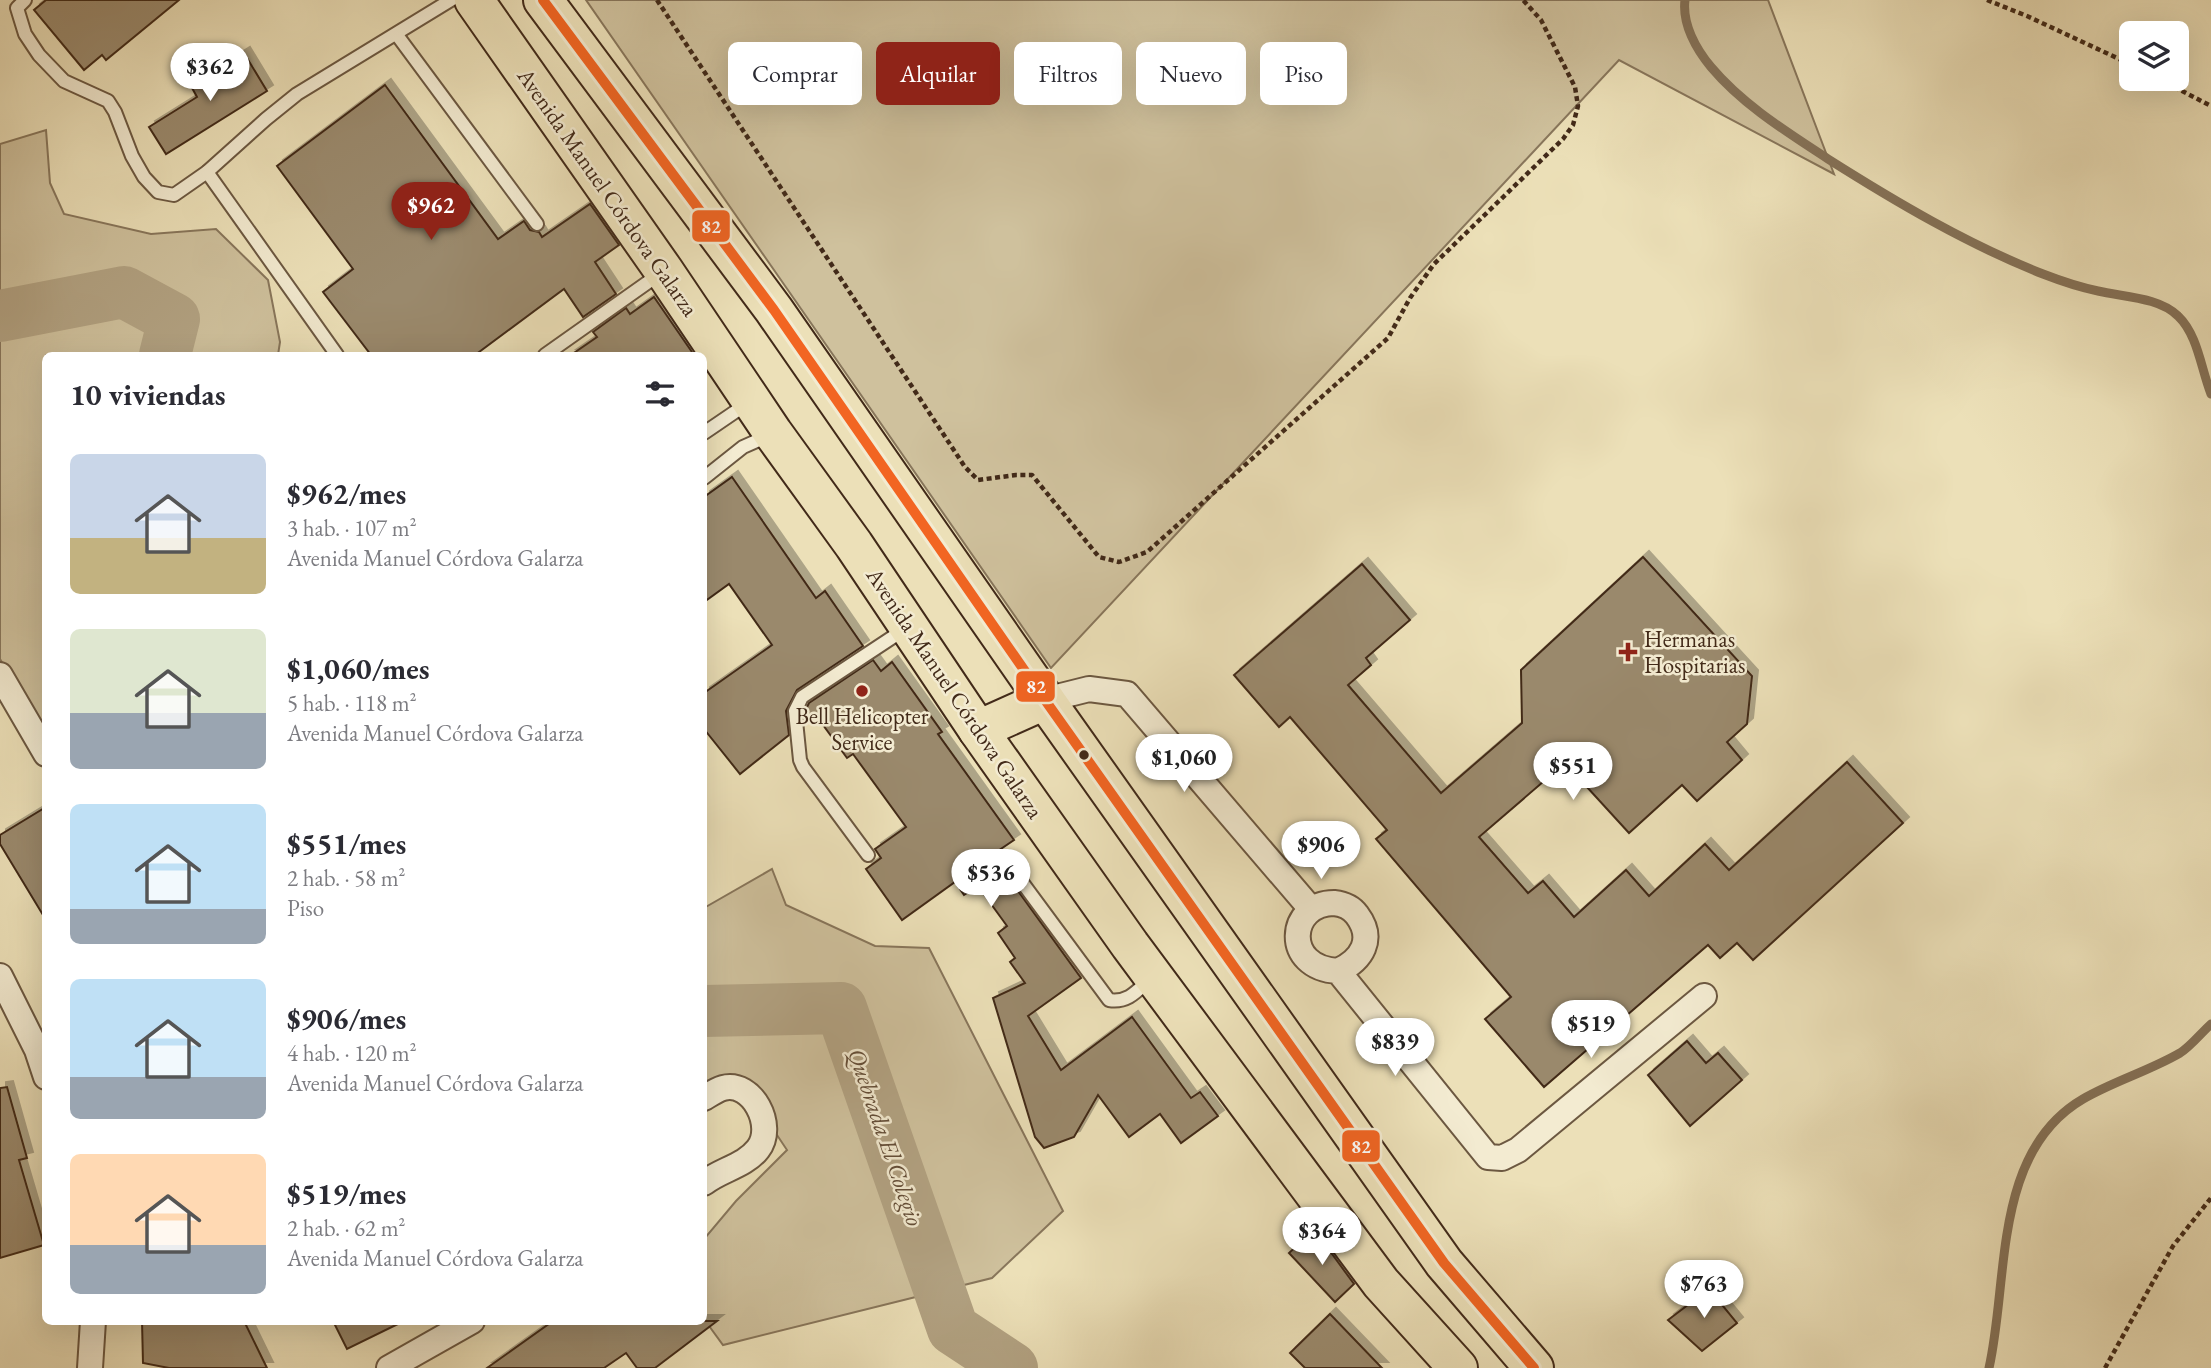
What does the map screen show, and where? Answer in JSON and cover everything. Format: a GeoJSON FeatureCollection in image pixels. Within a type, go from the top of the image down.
{"type":"FeatureCollection","features":[{"type":"Feature","properties":{"kind":"main road","name":"Avenida Manuel Córdova Galarza"},"geometry":{"type":"LineString","coordinates":[[474,0],[664,271],[773,433],[854,545],[978,730],[1153,976],[1381,1283],[1458,1368]]}},
{"type":"Feature","properties":{"kind":"main road"},"geometry":{"type":"LineString","coordinates":[[543,0],[774,310],[1045,701],[1444,1263],[1534,1368]]}},
{"type":"Feature","properties":{"kind":"main road"},"geometry":{"type":"LineString","coordinates":[[978,730],[1045,701]]}},
{"type":"Feature","properties":{"kind":"street"},"geometry":{"type":"LineString","coordinates":[[0,675],[42,747]]}},
{"type":"Feature","properties":{"kind":"street"},"geometry":{"type":"LineString","coordinates":[[1045,701],[1089,689],[1127,694],[1311,909]]}},
{"type":"Feature","properties":{"kind":"street"},"geometry":{"type":"LineString","coordinates":[[1325,903],[1341,904],[1354,911],[1363,923],[1366,938],[1362,953],[1352,964],[1338,971],[1322,970],[1310,963],[1300,950],[1297,936],[1301,921],[1311,909],[1325,903]]}},
{"type":"Feature","properties":{"kind":"street"},"geometry":{"type":"LineString","coordinates":[[1338,971],[1488,1157],[1502,1158],[1518,1150],[1704,996]]}},
{"type":"Feature","properties":{"kind":"street"},"geometry":{"type":"LineString","coordinates":[[0,976],[42,1065]]}},
{"type":"Feature","properties":{"kind":"street"},"geometry":{"type":"LineString","coordinates":[[707,1096],[723,1088],[737,1090],[755,1102],[765,1125],[761,1146],[748,1159],[707,1181]]}},
{"type":"Feature","properties":{"kind":"street"},"geometry":{"type":"LineString","coordinates":[[90,1368],[93,1325]]}},
{"type":"Feature","properties":{"kind":"street"},"geometry":{"type":"LineString","coordinates":[[389,1368],[465,1325]]}},
{"type":"Feature","properties":{"kind":"lane"},"geometry":{"type":"LineString","coordinates":[[25,0],[17,8],[25,34],[39,55],[64,80],[108,101],[144,177],[158,192],[174,195],[207,172],[297,94],[451,0]]}},
{"type":"Feature","properties":{"kind":"lane"},"geometry":{"type":"LineString","coordinates":[[397,35],[537,225]]}},
{"type":"Feature","properties":{"kind":"lane"},"geometry":{"type":"LineString","coordinates":[[207,172],[335,352]]}},
{"type":"Feature","properties":{"kind":"lane"},"geometry":{"type":"LineString","coordinates":[[549,352],[664,271]]}},
{"type":"Feature","properties":{"kind":"lane"},"geometry":{"type":"LineString","coordinates":[[707,431],[751,401]]}},
{"type":"Feature","properties":{"kind":"lane"},"geometry":{"type":"LineString","coordinates":[[707,476],[743,447],[773,433]]}},
{"type":"Feature","properties":{"kind":"lane"},"geometry":{"type":"LineString","coordinates":[[868,855],[803,767],[795,710],[802,697],[908,626]]}},
{"type":"Feature","properties":{"kind":"lane"},"geometry":{"type":"LineString","coordinates":[[1013,870],[1109,1000],[1129,999],[1153,976]]}},
{"type":"Feature","properties":{"kind":"path"},"geometry":{"type":"LineString","coordinates":[[657,0],[965,467],[978,480],[1032,475],[1099,557],[1119,562],[1147,552],[1388,338],[1410,298],[1434,264],[1563,139],[1573,125],[1578,106],[1575,87],[1541,20],[1523,0]]}},
{"type":"Feature","properties":{"kind":"path"},"geometry":{"type":"LineString","coordinates":[[1987,0],[2119,59]]}},
{"type":"Feature","properties":{"kind":"path"},"geometry":{"type":"LineString","coordinates":[[2182,91],[2211,106]]}},
{"type":"Feature","properties":{"kind":"path"},"geometry":{"type":"LineString","coordinates":[[2105,1368],[2173,1246],[2211,1198]]}},
{"type":"Feature","properties":{"kind":"shaded area"},"geometry":{"type":"Polygon","coordinates":[[[586,0],[1768,0],[1834,174],[1619,60],[1051,668],[586,0]]]}},
{"type":"Feature","properties":{"kind":"shaded area"},"geometry":{"type":"Polygon","coordinates":[[[46,130],[50,183],[64,214],[151,234],[216,229],[268,280],[280,342],[278,352],[42,352],[42,728],[0,659],[0,144],[46,130]]]}},
{"type":"Feature","properties":{"kind":"shaded area"},"geometry":{"type":"Polygon","coordinates":[[[772,869],[786,905],[875,946],[929,948],[1063,1211],[992,1278],[723,1345],[707,1323],[707,1235],[736,1201],[787,1150],[763,1114],[707,1088],[707,906],[772,869]]]}},
{"type":"Feature","properties":{"kind":"building"},"geometry":{"type":"Polygon","coordinates":[[[46,0],[179,0],[106,60],[102,55],[84,70],[34,10],[46,0]]]}},
{"type":"Feature","properties":{"kind":"building"},"geometry":{"type":"Polygon","coordinates":[[[244,53],[267,91],[166,154],[149,127],[197,97],[191,86],[244,53]]]}},
{"type":"Feature","properties":{"kind":"building"},"geometry":{"type":"Polygon","coordinates":[[[385,85],[498,239],[524,221],[530,230],[539,232],[542,237],[590,204],[619,245],[595,262],[616,294],[583,317],[564,289],[479,352],[369,352],[323,292],[353,269],[277,166],[385,85]]]}},
{"type":"Feature","properties":{"kind":"building"},"geometry":{"type":"Polygon","coordinates":[[[654,297],[692,352],[575,352],[597,337],[593,332],[626,308],[630,314],[654,297]]]}},
{"type":"Feature","properties":{"kind":"building"},"geometry":{"type":"Polygon","coordinates":[[[732,477],[816,598],[825,591],[863,646],[797,690],[786,711],[789,735],[740,774],[707,733],[707,691],[772,645],[729,584],[707,600],[707,495],[732,477]]]}},
{"type":"Feature","properties":{"kind":"building"},"geometry":{"type":"Polygon","coordinates":[[[1643,557],[1752,676],[1747,724],[1727,742],[1742,760],[1697,801],[1682,785],[1629,833],[1565,763],[1479,837],[1528,893],[1543,881],[1574,917],[1626,870],[1649,896],[1705,844],[1729,870],[1847,762],[1903,823],[1753,960],[1737,943],[1720,958],[1708,945],[1544,1087],[1485,1019],[1511,997],[1376,839],[1387,830],[1290,717],[1279,727],[1234,675],[1362,564],[1410,620],[1366,658],[1371,665],[1348,685],[1441,793],[1522,723],[1521,670],[1643,557]]]}},
{"type":"Feature","properties":{"kind":"building"},"geometry":{"type":"Polygon","coordinates":[[[873,660],[881,671],[892,662],[942,732],[938,734],[1014,840],[992,855],[1081,978],[1028,1016],[1061,1070],[1132,1017],[1191,1098],[1200,1092],[1218,1116],[1181,1143],[1160,1114],[1129,1137],[1098,1095],[1074,1137],[1044,1148],[1035,1137],[993,998],[1025,983],[1010,962],[1015,958],[998,933],[1007,926],[978,886],[964,895],[955,882],[902,920],[866,869],[881,858],[875,849],[906,827],[853,754],[847,758],[815,714],[805,722],[804,713],[809,703],[873,660]]]}},
{"type":"Feature","properties":{"kind":"building"},"geometry":{"type":"Polygon","coordinates":[[[42,809],[42,913],[0,844],[0,835],[42,809]]]}},
{"type":"Feature","properties":{"kind":"building"},"geometry":{"type":"Polygon","coordinates":[[[1687,1041],[1706,1063],[1718,1053],[1742,1080],[1690,1126],[1648,1075],[1687,1041]]]}},
{"type":"Feature","properties":{"kind":"building"},"geometry":{"type":"Polygon","coordinates":[[[7,1087],[27,1158],[19,1160],[42,1246],[0,1258],[0,1088],[7,1087]]]}},
{"type":"Feature","properties":{"kind":"building"},"geometry":{"type":"Polygon","coordinates":[[[1312,1232],[1354,1284],[1335,1302],[1289,1253],[1312,1232]]]}},
{"type":"Feature","properties":{"kind":"building"},"geometry":{"type":"Polygon","coordinates":[[[1709,1289],[1737,1323],[1702,1351],[1668,1320],[1709,1289]]]}},
{"type":"Feature","properties":{"kind":"building"},"geometry":{"type":"Polygon","coordinates":[[[1330,1314],[1382,1368],[1305,1368],[1290,1353],[1330,1314]]]}},
{"type":"Feature","properties":{"kind":"building"},"geometry":{"type":"Polygon","coordinates":[[[707,1321],[717,1321],[655,1368],[637,1368],[626,1353],[604,1368],[487,1368],[547,1325],[707,1325],[707,1321]]]}},
{"type":"Feature","properties":{"kind":"building"},"geometry":{"type":"Polygon","coordinates":[[[142,1325],[246,1325],[267,1368],[169,1368],[143,1363],[142,1325]]]}},
{"type":"Feature","properties":{"kind":"building"},"geometry":{"type":"Polygon","coordinates":[[[335,1325],[396,1325],[347,1349],[335,1325]]]}},
{"type":"Feature","properties":{"kind":"waterway"},"geometry":{"type":"LineString","coordinates":[[1685,0],[1688,27],[1705,60],[1737,94],[1766,117],[1880,191],[1987,249],[2063,281],[2151,301],[2170,310],[2185,324],[2190,333],[2211,394]]}},
{"type":"Feature","properties":{"kind":"waterway","name":"Quebrada El Colegio"},"geometry":{"type":"LineString","coordinates":[[0,316],[124,292],[174,319],[166,352]]}},
{"type":"Feature","properties":{"kind":"waterway","name":"Quebrada El Colegio"},"geometry":{"type":"LineString","coordinates":[[707,1011],[841,1008],[953,1329],[1012,1368]]}},
{"type":"Feature","properties":{"kind":"waterway"},"geometry":{"type":"LineString","coordinates":[[1989,1368],[2009,1220],[2019,1184],[2033,1151],[2054,1122],[2083,1099],[2180,1053],[2211,1024]]}},
{"type":"Feature","properties":{"kind":"transit line","name":"82"},"geometry":{"type":"LineString","coordinates":[[543,0],[774,310],[1045,700],[1444,1263],[1534,1368]]}},
{"type":"Feature","properties":{"kind":"place","name":"Hermanas Hospitarias"},"geometry":{"type":"Point","coordinates":[1628,652]}},
{"type":"Feature","properties":{"kind":"place","name":"Bell Helicopter Service"},"geometry":{"type":"Point","coordinates":[862,691]}}]}
